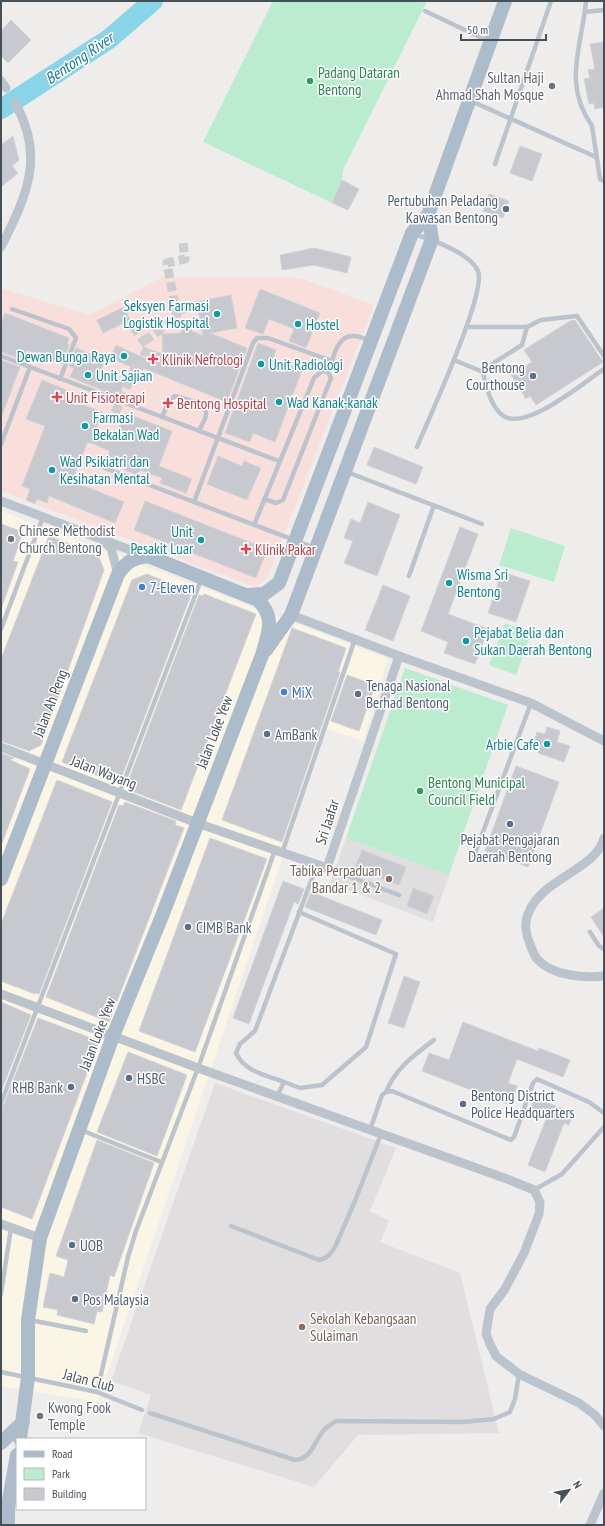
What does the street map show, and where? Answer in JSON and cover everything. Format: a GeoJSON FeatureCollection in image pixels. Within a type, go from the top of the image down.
{"type":"FeatureCollection","features":[{"type":"Feature","properties":{"kind":"main road"},"geometry":{"type":"LineString","coordinates":[[248,595],[264,594],[279,583],[412,234],[428,215],[505,1]]}},
{"type":"Feature","properties":{"kind":"main road"},"geometry":{"type":"LineString","coordinates":[[262,655],[292,615],[432,239],[428,215]]}},
{"type":"Feature","properties":{"kind":"main road"},"geometry":{"type":"LineString","coordinates":[[148,556],[258,600],[268,613],[270,624],[262,655]]}},
{"type":"Feature","properties":{"kind":"main road","name":"Jalan Ah Peng"},"geometry":{"type":"LineString","coordinates":[[1,879],[118,574],[126,563],[134,558],[148,556]]}},
{"type":"Feature","properties":{"kind":"main road","name":"Jalan Loke Yew"},"geometry":{"type":"LineString","coordinates":[[20,1438],[28,1377],[28,1320],[40,1238],[113,1036],[162,916],[262,655]]}},
{"type":"Feature","properties":{"kind":"main road"},"geometry":{"type":"LineString","coordinates":[[1,1443],[23,1422]]}},
{"type":"Feature","properties":{"kind":"main road"},"geometry":{"type":"LineString","coordinates":[[8,1525],[4,1501],[16,1459]]}},
{"type":"Feature","properties":{"kind":"street"},"geometry":{"type":"LineString","coordinates":[[1,247],[29,184],[30,148],[23,116],[15,103]]}},
{"type":"Feature","properties":{"kind":"street"},"geometry":{"type":"LineString","coordinates":[[1,501],[148,556]]}},
{"type":"Feature","properties":{"kind":"street"},"geometry":{"type":"LineString","coordinates":[[98,537],[111,548],[115,556],[118,574]]}},
{"type":"Feature","properties":{"kind":"street"},"geometry":{"type":"LineString","coordinates":[[292,615],[399,656],[531,703],[604,741]]}},
{"type":"Feature","properties":{"kind":"street","name":"Sri Jaafar"},"geometry":{"type":"LineString","coordinates":[[197,824],[327,868],[399,656]]}},
{"type":"Feature","properties":{"kind":"street","name":"Jalan Wayang"},"geometry":{"type":"LineString","coordinates":[[1,747],[120,792],[197,824]]}},
{"type":"Feature","properties":{"kind":"street"},"geometry":{"type":"LineString","coordinates":[[604,838],[594,856],[563,876],[535,899],[527,915],[526,935],[536,959],[543,966],[560,972],[586,978],[604,976]]}},
{"type":"Feature","properties":{"kind":"street"},"geometry":{"type":"LineString","coordinates":[[1,994],[198,1068],[534,1190],[540,1202],[539,1214],[524,1253],[504,1289],[490,1309],[486,1334],[496,1356],[519,1374],[579,1403],[595,1415],[604,1426]]}},
{"type":"Feature","properties":{"kind":"street"},"geometry":{"type":"LineString","coordinates":[[1,1224],[40,1238]]}},
{"type":"Feature","properties":{"kind":"street"},"geometry":{"type":"LineString","coordinates":[[590,1525],[601,1507],[604,1493]]}},
{"type":"Feature","properties":{"kind":"lane"},"geometry":{"type":"LineString","coordinates":[[495,164],[551,1]]}},
{"type":"Feature","properties":{"kind":"lane"},"geometry":{"type":"LineString","coordinates":[[586,1],[576,56],[576,88],[587,119],[592,126],[600,179],[604,181]]}},
{"type":"Feature","properties":{"kind":"lane"},"geometry":{"type":"LineString","coordinates":[[585,12],[604,10]]}},
{"type":"Feature","properties":{"kind":"lane"},"geometry":{"type":"LineString","coordinates":[[425,11],[490,42]]}},
{"type":"Feature","properties":{"kind":"lane"},"geometry":{"type":"LineString","coordinates":[[470,101],[596,157]]}},
{"type":"Feature","properties":{"kind":"lane"},"geometry":{"type":"LineString","coordinates":[[412,234],[432,239],[470,260],[478,272],[479,281],[467,327],[417,447]]}},
{"type":"Feature","properties":{"kind":"lane"},"geometry":{"type":"LineString","coordinates":[[12,309],[70,329],[74,333],[76,338],[60,378]]}},
{"type":"Feature","properties":{"kind":"lane"},"geometry":{"type":"LineString","coordinates":[[467,327],[527,327],[541,320],[577,316],[604,356]]}},
{"type":"Feature","properties":{"kind":"lane"},"geometry":{"type":"LineString","coordinates":[[483,372],[495,362],[522,345],[527,327]]}},
{"type":"Feature","properties":{"kind":"lane"},"geometry":{"type":"LineString","coordinates":[[264,499],[276,503],[283,500],[331,378],[328,372],[340,343],[347,336],[354,336],[371,341]]}},
{"type":"Feature","properties":{"kind":"lane"},"geometry":{"type":"LineString","coordinates":[[194,502],[253,343],[257,338],[268,338],[332,361]]}},
{"type":"Feature","properties":{"kind":"lane"},"geometry":{"type":"LineString","coordinates":[[1,356],[279,462]]}},
{"type":"Feature","properties":{"kind":"lane"},"geometry":{"type":"LineString","coordinates":[[454,360],[483,372]]}},
{"type":"Feature","properties":{"kind":"lane"},"geometry":{"type":"LineString","coordinates":[[1,444],[30,367]]}},
{"type":"Feature","properties":{"kind":"lane"},"geometry":{"type":"LineString","coordinates":[[483,372],[488,394],[500,414],[510,420],[516,421],[536,415],[604,369]]}},
{"type":"Feature","properties":{"kind":"lane"},"geometry":{"type":"LineString","coordinates":[[254,525],[314,378],[322,372],[328,372]]}},
{"type":"Feature","properties":{"kind":"lane"},"geometry":{"type":"LineString","coordinates":[[162,417],[170,399],[175,396],[201,405],[205,409],[206,414],[199,431]]}},
{"type":"Feature","properties":{"kind":"lane"},"geometry":{"type":"LineString","coordinates":[[97,465],[316,548]]}},
{"type":"Feature","properties":{"kind":"lane"},"geometry":{"type":"LineString","coordinates":[[345,471],[482,524]]}},
{"type":"Feature","properties":{"kind":"lane"},"geometry":{"type":"LineString","coordinates":[[409,576],[434,505]]}},
{"type":"Feature","properties":{"kind":"lane"},"geometry":{"type":"LineString","coordinates":[[1,629],[43,517]]}},
{"type":"Feature","properties":{"kind":"lane"},"geometry":{"type":"LineString","coordinates":[[1,1103],[202,578]]}},
{"type":"Feature","properties":{"kind":"lane"},"geometry":{"type":"LineString","coordinates":[[96,1392],[128,1257],[161,1162],[279,852],[356,639]]}},
{"type":"Feature","properties":{"kind":"lane"},"geometry":{"type":"LineString","coordinates":[[474,856],[531,703]]}},
{"type":"Feature","properties":{"kind":"lane"},"geometry":{"type":"LineString","coordinates":[[299,912],[396,954],[366,1047],[322,1085],[300,1088],[246,1068],[236,1053],[240,1044],[255,1031],[299,912],[317,865]]}},
{"type":"Feature","properties":{"kind":"lane"},"geometry":{"type":"LineString","coordinates":[[327,868],[399,895]]}},
{"type":"Feature","properties":{"kind":"lane"},"geometry":{"type":"LineString","coordinates":[[590,932],[599,946],[604,949]]}},
{"type":"Feature","properties":{"kind":"lane"},"geometry":{"type":"LineString","coordinates":[[370,1130],[382,1095],[386,1092],[390,1080],[399,1069],[434,1040]]}},
{"type":"Feature","properties":{"kind":"lane"},"geometry":{"type":"LineString","coordinates":[[386,1092],[392,1091],[509,1140],[514,1136],[533,1083],[537,1079],[589,1102],[604,1113]]}},
{"type":"Feature","properties":{"kind":"lane"},"geometry":{"type":"LineString","coordinates":[[277,1096],[284,1082]]}},
{"type":"Feature","properties":{"kind":"lane"},"geometry":{"type":"LineString","coordinates":[[534,1190],[562,1174],[604,1127]]}},
{"type":"Feature","properties":{"kind":"lane"},"geometry":{"type":"LineString","coordinates":[[79,1129],[161,1162]]}},
{"type":"Feature","properties":{"kind":"lane"},"geometry":{"type":"LineString","coordinates":[[231,1226],[310,1256],[323,1259],[335,1247],[381,1134]]}},
{"type":"Feature","properties":{"kind":"lane"},"geometry":{"type":"LineString","coordinates":[[1,1293],[11,1228]]}},
{"type":"Feature","properties":{"kind":"lane"},"geometry":{"type":"LineString","coordinates":[[28,1320],[86,1331]]}},
{"type":"Feature","properties":{"kind":"lane","name":"Jalan Club"},"geometry":{"type":"LineString","coordinates":[[1,1372],[96,1392],[142,1410]]}},
{"type":"Feature","properties":{"kind":"lane"},"geometry":{"type":"LineString","coordinates":[[150,1413],[295,1460],[304,1459],[310,1453],[326,1428],[336,1422],[463,1422],[499,1418],[510,1412],[515,1399],[519,1374]]}},
{"type":"Feature","properties":{"kind":"shaded area","name":"Bentong Hospital"},"geometry":{"type":"Polygon","coordinates":[[[163,277],[300,278],[374,305],[267,578],[255,587],[1,491],[1,288],[89,315],[163,277]]]}},
{"type":"Feature","properties":{"kind":"shaded area"},"geometry":{"type":"Polygon","coordinates":[[[1,511],[388,659],[363,741],[326,729],[98,1402],[1,1386],[1,511]]]}},
{"type":"Feature","properties":{"kind":"shaded area","name":"Tabika Perpaduan Bandar 1 & 2"},"geometry":{"type":"Polygon","coordinates":[[[346,838],[449,875],[433,922],[330,883],[346,838]]]}},
{"type":"Feature","properties":{"kind":"shaded area","name":"Sekolah Kebangsaan Sulaiman"},"geometry":{"type":"Polygon","coordinates":[[[215,1083],[396,1148],[370,1211],[389,1221],[380,1242],[460,1273],[499,1433],[358,1435],[314,1487],[138,1433],[151,1395],[111,1381],[215,1083]]]}},
{"type":"Feature","properties":{"kind":"green space","name":"Padang Dataran Bentong"},"geometry":{"type":"Polygon","coordinates":[[[273,1],[427,1],[343,170],[342,180],[332,203],[203,142],[273,1]]]}},
{"type":"Feature","properties":{"kind":"green space"},"geometry":{"type":"Polygon","coordinates":[[[511,528],[565,546],[554,582],[499,565],[511,528]]]}},
{"type":"Feature","properties":{"kind":"green space"},"geometry":{"type":"Polygon","coordinates":[[[505,623],[531,633],[516,675],[489,665],[505,623]]]}},
{"type":"Feature","properties":{"kind":"green space","name":"Bentong Municipal Council Field"},"geometry":{"type":"Polygon","coordinates":[[[405,668],[508,705],[449,875],[346,838],[405,668]]]}},
{"type":"Feature","properties":{"kind":"building"},"geometry":{"type":"Polygon","coordinates":[[[11,20],[31,40],[8,63],[1,56],[1,31],[11,20]]]}},
{"type":"Feature","properties":{"kind":"building"},"geometry":{"type":"Polygon","coordinates":[[[604,42],[604,107],[595,109],[594,103],[589,104],[584,79],[590,78],[588,70],[595,69],[590,44],[604,42]]]}},
{"type":"Feature","properties":{"kind":"building"},"geometry":{"type":"Polygon","coordinates":[[[13,136],[19,160],[12,166],[18,173],[1,187],[1,145],[13,136]]]}},
{"type":"Feature","properties":{"kind":"building"},"geometry":{"type":"Polygon","coordinates":[[[520,146],[542,154],[532,181],[510,173],[520,146]]]}},
{"type":"Feature","properties":{"kind":"building"},"geometry":{"type":"Polygon","coordinates":[[[342,180],[359,189],[348,210],[332,203],[342,180]]]}},
{"type":"Feature","properties":{"kind":"building"},"geometry":{"type":"Polygon","coordinates":[[[489,194],[509,201],[503,218],[483,211],[489,194]]]}},
{"type":"Feature","properties":{"kind":"building"},"geometry":{"type":"Polygon","coordinates":[[[314,248],[351,257],[347,273],[314,265],[282,270],[280,255],[314,248]]]}},
{"type":"Feature","properties":{"kind":"building","name":"Hostel"},"geometry":{"type":"Polygon","coordinates":[[[260,289],[320,313],[306,348],[289,341],[294,329],[269,319],[263,334],[245,328],[260,289]]]}},
{"type":"Feature","properties":{"kind":"building"},"geometry":{"type":"Polygon","coordinates":[[[231,295],[237,328],[210,333],[247,348],[227,402],[133,364],[132,367],[110,358],[116,345],[148,360],[152,350],[163,354],[162,334],[181,333],[183,327],[203,336],[198,310],[181,314],[179,305],[231,295]]]}},
{"type":"Feature","properties":{"kind":"building"},"geometry":{"type":"Polygon","coordinates":[[[124,307],[130,320],[103,333],[97,320],[124,307]]]}},
{"type":"Feature","properties":{"kind":"building"},"geometry":{"type":"Polygon","coordinates":[[[5,313],[69,338],[67,344],[69,345],[62,364],[27,350],[23,360],[1,352],[1,324],[5,313]]]}},
{"type":"Feature","properties":{"kind":"building"},"geometry":{"type":"Polygon","coordinates":[[[575,320],[603,362],[536,405],[530,396],[526,399],[511,375],[532,362],[524,350],[570,321],[575,320]]]}},
{"type":"Feature","properties":{"kind":"building"},"geometry":{"type":"Polygon","coordinates":[[[258,343],[276,350],[273,359],[302,370],[275,442],[253,433],[250,442],[225,433],[258,343]]]}},
{"type":"Feature","properties":{"kind":"building","name":"Unit Sajian"},"geometry":{"type":"Polygon","coordinates":[[[76,348],[105,360],[100,373],[124,383],[119,397],[70,377],[74,368],[69,366],[76,348]]]}},
{"type":"Feature","properties":{"kind":"building"},"geometry":{"type":"Polygon","coordinates":[[[1,360],[20,367],[2,415],[1,414],[1,360]]]}},
{"type":"Feature","properties":{"kind":"building"},"geometry":{"type":"Polygon","coordinates":[[[42,380],[69,391],[66,398],[102,412],[96,430],[115,438],[125,413],[172,431],[159,466],[192,479],[186,493],[160,483],[162,478],[140,470],[138,475],[124,470],[126,464],[108,457],[110,451],[91,443],[87,443],[72,481],[124,502],[115,523],[49,496],[47,503],[37,499],[35,504],[26,500],[30,489],[22,486],[45,426],[26,419],[42,380]]]}},
{"type":"Feature","properties":{"kind":"building"},"geometry":{"type":"Polygon","coordinates":[[[374,447],[423,467],[416,484],[367,465],[374,447]]]}},
{"type":"Feature","properties":{"kind":"building"},"geometry":{"type":"Polygon","coordinates":[[[218,456],[242,466],[244,461],[261,468],[247,500],[207,484],[218,456]]]}},
{"type":"Feature","properties":{"kind":"building","name":"Unit Pesakit Luar"},"geometry":{"type":"Polygon","coordinates":[[[145,501],[267,549],[256,578],[134,530],[145,501]]]}},
{"type":"Feature","properties":{"kind":"building"},"geometry":{"type":"Polygon","coordinates":[[[368,502],[400,515],[377,576],[344,563],[353,541],[344,538],[351,519],[360,523],[368,502]]]}},
{"type":"Feature","properties":{"kind":"building"},"geometry":{"type":"Polygon","coordinates":[[[1,524],[23,532],[13,561],[18,562],[2,606],[1,524]]]}},
{"type":"Feature","properties":{"kind":"building"},"geometry":{"type":"Polygon","coordinates":[[[460,527],[478,534],[448,614],[488,629],[475,664],[444,653],[448,642],[421,631],[460,527]]]}},
{"type":"Feature","properties":{"kind":"building"},"geometry":{"type":"Polygon","coordinates":[[[49,536],[98,555],[104,570],[41,745],[29,751],[1,741],[1,659],[49,536]]]}},
{"type":"Feature","properties":{"kind":"building"},"geometry":{"type":"Polygon","coordinates":[[[502,572],[530,581],[516,622],[488,613],[502,572]]]}},
{"type":"Feature","properties":{"kind":"building"},"geometry":{"type":"Polygon","coordinates":[[[147,574],[192,592],[119,784],[62,762],[132,580],[147,574]]]}},
{"type":"Feature","properties":{"kind":"building"},"geometry":{"type":"Polygon","coordinates":[[[383,585],[410,596],[393,641],[365,630],[383,585]]]}},
{"type":"Feature","properties":{"kind":"building"},"geometry":{"type":"Polygon","coordinates":[[[204,594],[256,614],[181,810],[129,790],[130,788],[126,787],[199,595],[203,596],[204,594]]]}},
{"type":"Feature","properties":{"kind":"building"},"geometry":{"type":"Polygon","coordinates":[[[292,628],[346,648],[338,672],[340,672],[282,842],[222,820],[292,628]]]}},
{"type":"Feature","properties":{"kind":"building"},"geometry":{"type":"Polygon","coordinates":[[[347,675],[375,685],[359,731],[331,721],[347,675]]]}},
{"type":"Feature","properties":{"kind":"building","name":"Arbie Cafe"},"geometry":{"type":"Polygon","coordinates":[[[547,727],[560,731],[557,742],[570,746],[564,762],[538,753],[541,745],[534,742],[537,732],[545,734],[547,727]]]}},
{"type":"Feature","properties":{"kind":"building"},"geometry":{"type":"Polygon","coordinates":[[[1,753],[14,758],[10,760],[30,769],[2,843],[1,753]]]}},
{"type":"Feature","properties":{"kind":"building"},"geometry":{"type":"Polygon","coordinates":[[[516,766],[559,782],[528,867],[485,851],[516,766]]]}},
{"type":"Feature","properties":{"kind":"building"},"geometry":{"type":"Polygon","coordinates":[[[57,780],[112,802],[39,994],[35,994],[1,981],[1,924],[57,780]]]}},
{"type":"Feature","properties":{"kind":"building"},"geometry":{"type":"Polygon","coordinates":[[[125,802],[176,821],[175,825],[184,828],[109,1022],[46,997],[119,805],[123,806],[125,802]]]}},
{"type":"Feature","properties":{"kind":"building"},"geometry":{"type":"Polygon","coordinates":[[[210,838],[267,859],[195,1052],[139,1031],[210,838]]]}},
{"type":"Feature","properties":{"kind":"building"},"geometry":{"type":"Polygon","coordinates":[[[362,850],[406,867],[399,885],[355,868],[362,850]]]}},
{"type":"Feature","properties":{"kind":"building"},"geometry":{"type":"Polygon","coordinates":[[[283,881],[304,889],[298,904],[294,902],[249,1024],[233,1018],[283,881]]]}},
{"type":"Feature","properties":{"kind":"building"},"geometry":{"type":"Polygon","coordinates":[[[413,888],[434,896],[427,914],[407,906],[413,888]]]}},
{"type":"Feature","properties":{"kind":"building"},"geometry":{"type":"Polygon","coordinates":[[[311,892],[382,920],[376,935],[305,907],[311,892]]]}},
{"type":"Feature","properties":{"kind":"building"},"geometry":{"type":"Polygon","coordinates":[[[604,908],[604,937],[591,917],[604,908]]]}},
{"type":"Feature","properties":{"kind":"building"},"geometry":{"type":"Polygon","coordinates":[[[404,976],[420,982],[404,1028],[388,1023],[404,976]]]}},
{"type":"Feature","properties":{"kind":"building"},"geometry":{"type":"Polygon","coordinates":[[[1,1002],[31,1015],[1,1092],[1,1002]]]}},
{"type":"Feature","properties":{"kind":"building"},"geometry":{"type":"Polygon","coordinates":[[[38,1018],[99,1041],[32,1219],[1,1207],[1,1107],[4,1104],[38,1018]]]}},
{"type":"Feature","properties":{"kind":"building"},"geometry":{"type":"Polygon","coordinates":[[[463,1022],[538,1051],[539,1048],[570,1060],[563,1077],[517,1059],[508,1083],[517,1086],[510,1105],[422,1071],[429,1053],[449,1060],[463,1022]]]}},
{"type":"Feature","properties":{"kind":"building"},"geometry":{"type":"Polygon","coordinates":[[[128,1052],[187,1075],[157,1156],[97,1132],[128,1052]]]}},
{"type":"Feature","properties":{"kind":"building"},"geometry":{"type":"Polygon","coordinates":[[[535,1098],[574,1113],[569,1125],[564,1123],[545,1172],[528,1165],[547,1117],[530,1110],[535,1098]]]}},
{"type":"Feature","properties":{"kind":"building"},"geometry":{"type":"Polygon","coordinates":[[[97,1140],[154,1163],[114,1277],[110,1275],[102,1312],[97,1311],[94,1324],[57,1315],[58,1310],[43,1307],[50,1273],[64,1277],[68,1260],[56,1256],[97,1140]]]}},
{"type":"Feature","properties":{"kind":"waterway","name":"Bentong River"},"geometry":{"type":"LineString","coordinates":[[1,109],[109,39],[153,1]]}},
{"type":"Feature","properties":{"kind":"tunnel"},"geometry":{"type":"LineString","coordinates":[[144,341],[177,318],[167,263],[185,259],[183,243]]}},
{"type":"Feature","properties":{"kind":"tunnel"},"geometry":{"type":"LineString","coordinates":[[115,413],[134,370],[137,372],[148,347],[131,323]]}},
{"type":"Feature","properties":{"kind":"place","name":"Padang Dataran Bentong"},"geometry":{"type":"Point","coordinates":[310,81]}},
{"type":"Feature","properties":{"kind":"place","name":"Sultan Haji Ahmad Shah Mosque"},"geometry":{"type":"Point","coordinates":[552,86]}},
{"type":"Feature","properties":{"kind":"place","name":"Pertubuhan Peladang Kawasan Bentong"},"geometry":{"type":"Point","coordinates":[506,209]}},
{"type":"Feature","properties":{"kind":"place","name":"Seksyen Farmasi Logistik Hospital"},"geometry":{"type":"Point","coordinates":[217,314]}},
{"type":"Feature","properties":{"kind":"place","name":"Hostel"},"geometry":{"type":"Point","coordinates":[298,324]}},
{"type":"Feature","properties":{"kind":"place","name":"Dewan Bunga Raya"},"geometry":{"type":"Point","coordinates":[124,356]}},
{"type":"Feature","properties":{"kind":"place","name":"Klinik Nefrologi"},"geometry":{"type":"Point","coordinates":[153,359]}},
{"type":"Feature","properties":{"kind":"place","name":"Unit Radiologi"},"geometry":{"type":"Point","coordinates":[261,364]}},
{"type":"Feature","properties":{"kind":"place","name":"Unit Sajian"},"geometry":{"type":"Point","coordinates":[88,375]}},
{"type":"Feature","properties":{"kind":"place","name":"Bentong Courthouse"},"geometry":{"type":"Point","coordinates":[533,376]}},
{"type":"Feature","properties":{"kind":"place","name":"Unit Fisioterapi"},"geometry":{"type":"Point","coordinates":[57,397]}},
{"type":"Feature","properties":{"kind":"place","name":"Wad Kanak-kanak"},"geometry":{"type":"Point","coordinates":[279,402]}},
{"type":"Feature","properties":{"kind":"place","name":"Bentong Hospital"},"geometry":{"type":"Point","coordinates":[168,403]}},
{"type":"Feature","properties":{"kind":"place","name":"Farmasi Bekalan Wad"},"geometry":{"type":"Point","coordinates":[85,426]}},
{"type":"Feature","properties":{"kind":"place","name":"Wad Psikiatri dan Kesihatan Mental"},"geometry":{"type":"Point","coordinates":[52,470]}},
{"type":"Feature","properties":{"kind":"place","name":"Chinese Methodist Church Bentong"},"geometry":{"type":"Point","coordinates":[11,539]}},
{"type":"Feature","properties":{"kind":"place","name":"Unit Pesakit Luar"},"geometry":{"type":"Point","coordinates":[201,540]}},
{"type":"Feature","properties":{"kind":"place","name":"Klinik Pakar"},"geometry":{"type":"Point","coordinates":[246,549]}},
{"type":"Feature","properties":{"kind":"place","name":"Wisma Sri Bentong"},"geometry":{"type":"Point","coordinates":[449,583]}},
{"type":"Feature","properties":{"kind":"place","name":"7-Eleven"},"geometry":{"type":"Point","coordinates":[142,587]}},
{"type":"Feature","properties":{"kind":"place","name":"Pejabat Belia dan Sukan Daerah Bentong"},"geometry":{"type":"Point","coordinates":[466,641]}},
{"type":"Feature","properties":{"kind":"place","name":"MiX"},"geometry":{"type":"Point","coordinates":[284,692]}},
{"type":"Feature","properties":{"kind":"place","name":"Tenaga Nasional Berhad Bentong"},"geometry":{"type":"Point","coordinates":[358,694]}},
{"type":"Feature","properties":{"kind":"place","name":"AmBank"},"geometry":{"type":"Point","coordinates":[267,734]}},
{"type":"Feature","properties":{"kind":"place","name":"Arbie Cafe"},"geometry":{"type":"Point","coordinates":[547,744]}},
{"type":"Feature","properties":{"kind":"place","name":"Bentong Municipal Council Field"},"geometry":{"type":"Point","coordinates":[420,791]}},
{"type":"Feature","properties":{"kind":"place","name":"Pejabat Pengajaran Daerah Bentong"},"geometry":{"type":"Point","coordinates":[510,824]}},
{"type":"Feature","properties":{"kind":"place","name":"Tabika Perpaduan Bandar 1 & 2"},"geometry":{"type":"Point","coordinates":[389,879]}},
{"type":"Feature","properties":{"kind":"place","name":"CIMB Bank"},"geometry":{"type":"Point","coordinates":[188,927]}},
{"type":"Feature","properties":{"kind":"place","name":"HSBC"},"geometry":{"type":"Point","coordinates":[129,1078]}},
{"type":"Feature","properties":{"kind":"place","name":"RHB Bank"},"geometry":{"type":"Point","coordinates":[71,1087]}},
{"type":"Feature","properties":{"kind":"place","name":"Bentong District Police Headquarters"},"geometry":{"type":"Point","coordinates":[463,1104]}},
{"type":"Feature","properties":{"kind":"place","name":"UOB"},"geometry":{"type":"Point","coordinates":[72,1245]}},
{"type":"Feature","properties":{"kind":"place","name":"Pos Malaysia"},"geometry":{"type":"Point","coordinates":[75,1299]}},
{"type":"Feature","properties":{"kind":"place","name":"Sekolah Kebangsaan Sulaiman"},"geometry":{"type":"Point","coordinates":[302,1327]}},
{"type":"Feature","properties":{"kind":"place","name":"Kwong Fook Temple"},"geometry":{"type":"Point","coordinates":[40,1416]}}]}
